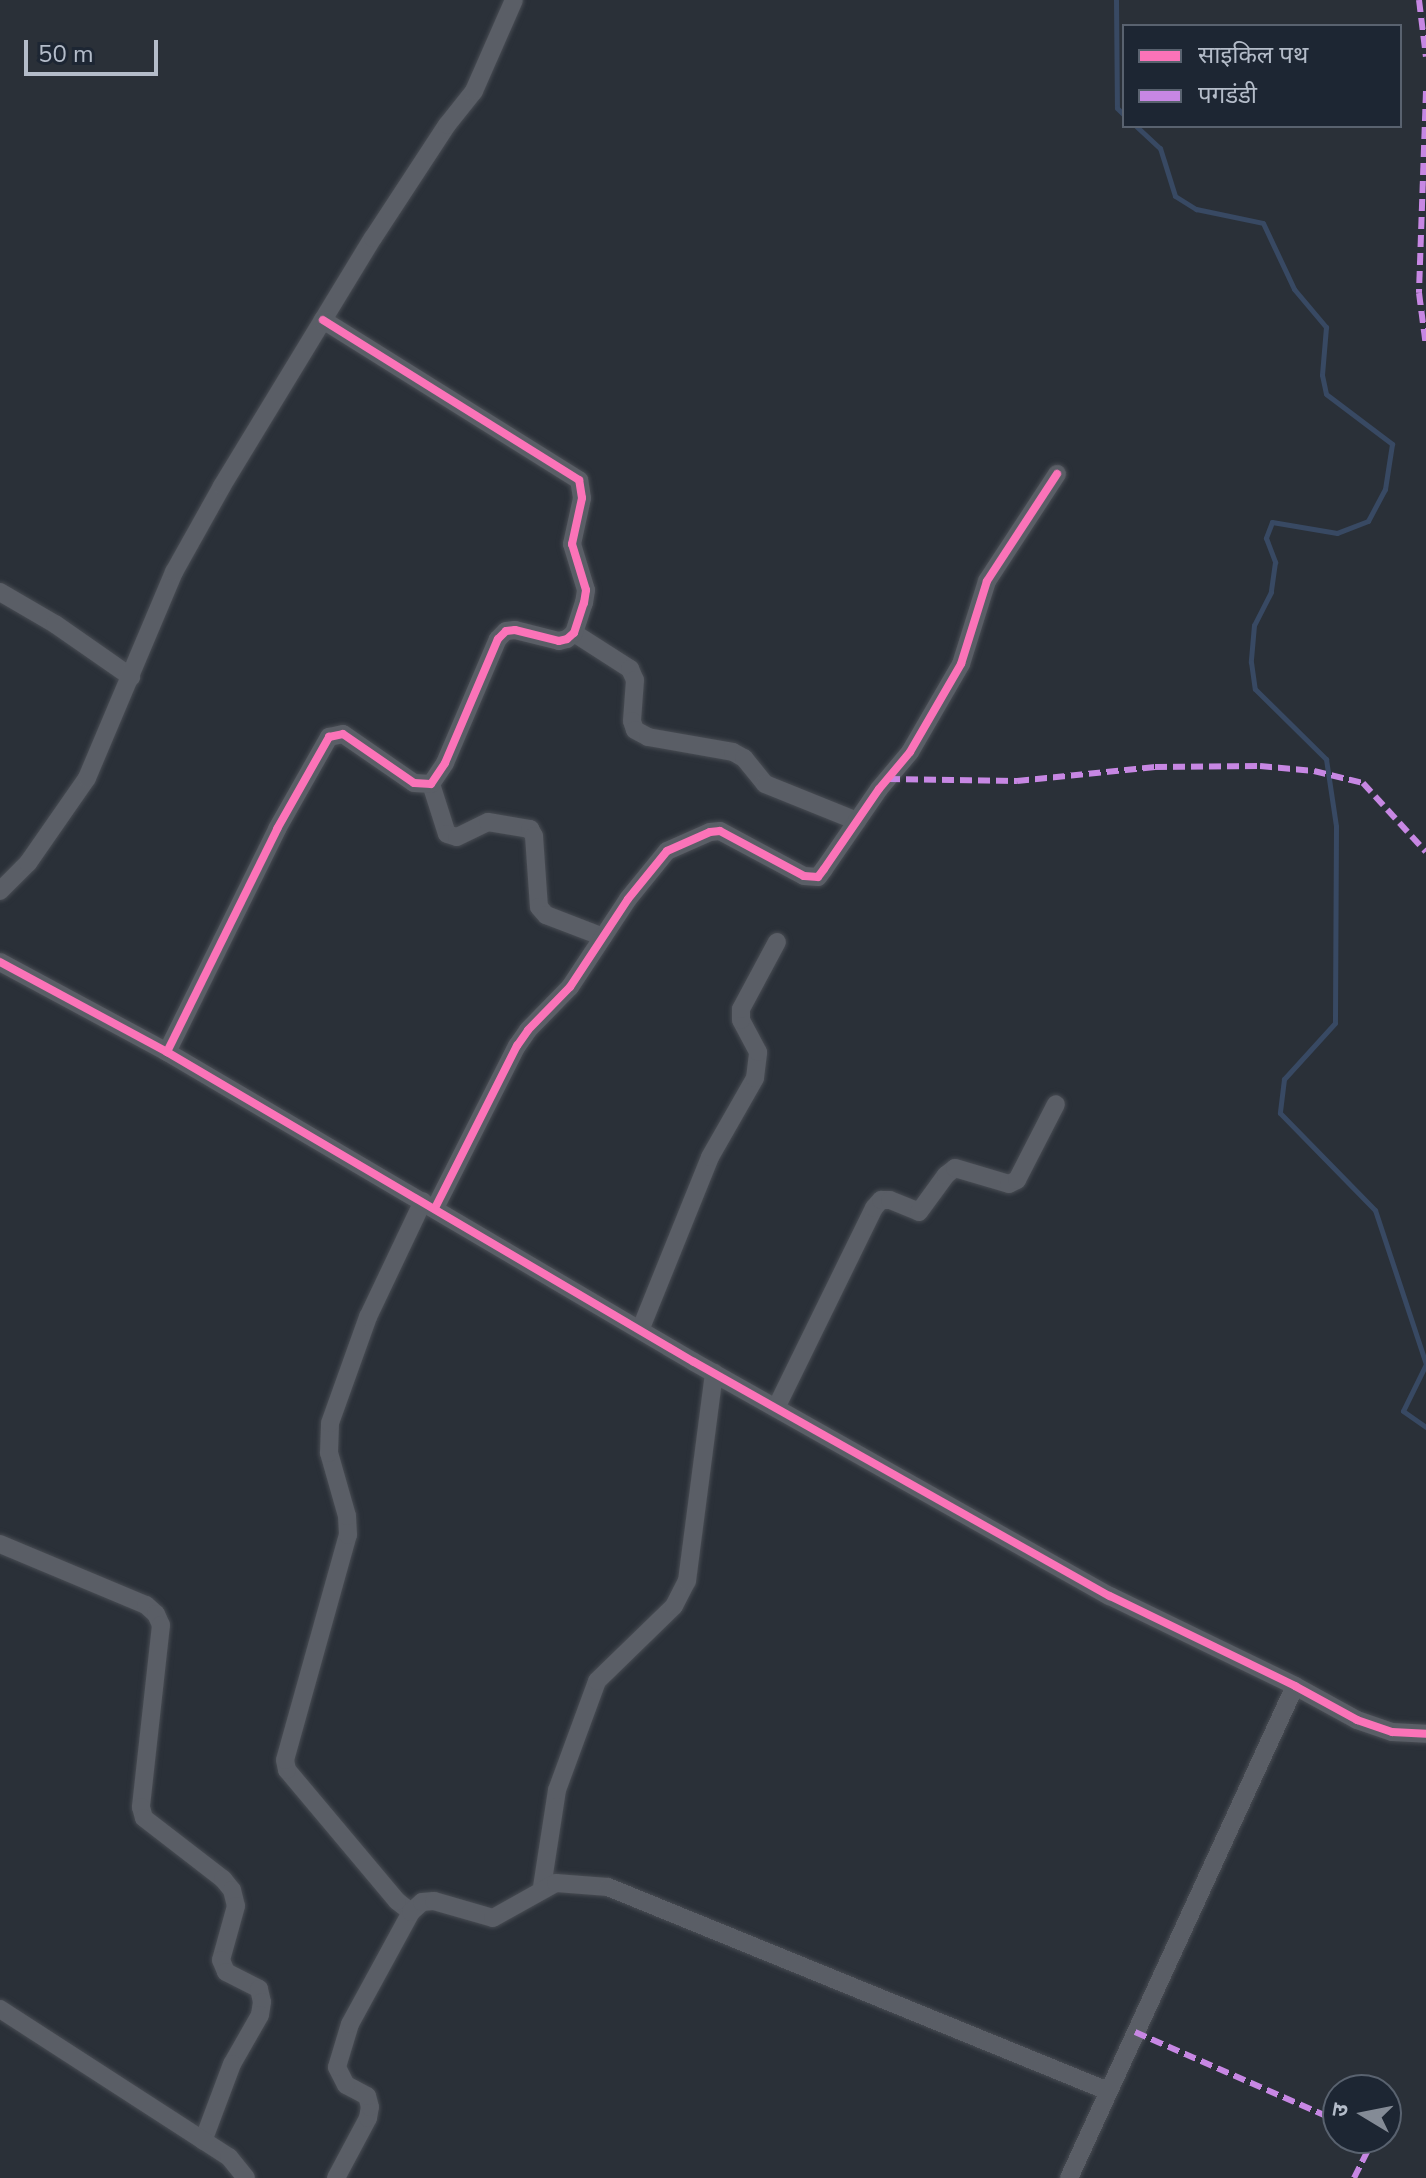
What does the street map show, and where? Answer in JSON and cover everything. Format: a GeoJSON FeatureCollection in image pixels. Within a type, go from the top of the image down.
{"type":"FeatureCollection","features":[{"type":"Feature","properties":{"kind":"street"},"geometry":{"type":"LineString","coordinates":[[0,891],[28,863],[87,778],[174,572],[323,320],[447,125],[474,91],[514,0]]}},
{"type":"Feature","properties":{"kind":"street"},"geometry":{"type":"LineString","coordinates":[[323,320],[579,480],[582,498],[572,544],[586,590],[574,633],[559,641],[515,630],[506,631],[498,639],[445,763],[431,784]]}},
{"type":"Feature","properties":{"kind":"street"},"geometry":{"type":"LineString","coordinates":[[411,1912],[397,1901],[287,1770],[285,1760],[348,1535],[347,1516],[329,1453],[330,1423],[368,1317],[517,1046],[570,987],[628,899],[676,844],[720,831],[811,878],[824,869],[905,760],[954,677],[966,651],[980,594],[1057,474]]}},
{"type":"Feature","properties":{"kind":"street"},"geometry":{"type":"LineString","coordinates":[[0,592],[55,624],[131,677]]}},
{"type":"Feature","properties":{"kind":"street"},"geometry":{"type":"LineString","coordinates":[[574,633],[630,669],[635,680],[632,721],[635,730],[648,737],[733,752],[744,758],[765,784],[857,821]]}},
{"type":"Feature","properties":{"kind":"street"},"geometry":{"type":"LineString","coordinates":[[167,1052],[277,829],[329,737],[343,734],[414,783],[431,784]]}},
{"type":"Feature","properties":{"kind":"street"},"geometry":{"type":"LineString","coordinates":[[431,784],[447,834],[457,837],[488,822],[530,829],[534,836],[539,907],[546,915],[603,937]]}},
{"type":"Feature","properties":{"kind":"street"},"geometry":{"type":"LineString","coordinates":[[641,1328],[710,1157],[755,1078],[758,1052],[741,1020],[741,1009],[777,942]]}},
{"type":"Feature","properties":{"kind":"street"},"geometry":{"type":"LineString","coordinates":[[0,962],[167,1052],[714,1373],[1110,1596],[1295,1686],[1357,1720],[1392,1732],[1426,1734]]}},
{"type":"Feature","properties":{"kind":"street"},"geometry":{"type":"LineString","coordinates":[[776,1408],[874,1208],[881,1200],[890,1200],[919,1212],[946,1175],[955,1168],[1009,1184],[1017,1180],[1056,1104]]}},
{"type":"Feature","properties":{"kind":"street"},"geometry":{"type":"LineString","coordinates":[[542,1887],[557,1790],[597,1681],[674,1606],[687,1581],[714,1373]]}},
{"type":"Feature","properties":{"kind":"street"},"geometry":{"type":"LineString","coordinates":[[0,1544],[146,1605],[156,1614],[161,1625],[141,1807],[144,1818],[223,1879],[232,1890],[236,1906],[221,1960],[226,1972],[259,1989],[262,2002],[260,2015],[232,2064],[203,2141]]}},
{"type":"Feature","properties":{"kind":"street"},"geometry":{"type":"LineString","coordinates":[[1069,2178],[1295,1686]]}},
{"type":"Feature","properties":{"kind":"street"},"geometry":{"type":"LineString","coordinates":[[336,2178],[368,2118],[370,2107],[367,2096],[346,2085],[337,2067],[350,2024],[411,1912],[422,1902],[434,1901],[493,1918],[542,1887],[556,1883],[608,1887],[1108,2091]]}},
{"type":"Feature","properties":{"kind":"street"},"geometry":{"type":"LineString","coordinates":[[0,2009],[229,2157],[246,2178]]}},
{"type":"Feature","properties":{"kind":"waterway"},"geometry":{"type":"LineString","coordinates":[[1116,0],[1117,108],[1122,113]]}},
{"type":"Feature","properties":{"kind":"waterway"},"geometry":{"type":"LineString","coordinates":[[1138,128],[1160,148],[1175,196],[1196,209],[1263,223],[1294,289],[1326,327],[1322,375],[1326,394],[1392,444],[1385,489],[1368,521],[1337,533],[1272,522],[1266,538],[1275,562],[1271,592],[1254,625],[1251,662],[1255,689],[1326,759],[1336,826],[1335,1023],[1284,1079],[1280,1113],[1375,1210],[1426,1364],[1403,1411],[1426,1427]]}},
{"type":"Feature","properties":{"kind":"marked path"},"geometry":{"type":"LineString","coordinates":[[1419,0],[1426,57]]}},
{"type":"Feature","properties":{"kind":"marked path"},"geometry":{"type":"LineString","coordinates":[[1426,91],[1419,293],[1426,346]]}},
{"type":"Feature","properties":{"kind":"marked path"},"geometry":{"type":"LineString","coordinates":[[888,779],[1017,781],[1155,767],[1260,766],[1314,771],[1363,783],[1426,852]]}},
{"type":"Feature","properties":{"kind":"marked path"},"geometry":{"type":"LineString","coordinates":[[1135,2032],[1322,2114]]}},
{"type":"Feature","properties":{"kind":"marked path"},"geometry":{"type":"LineString","coordinates":[[1354,2178],[1366,2154]]}},
{"type":"Feature","properties":{"kind":"cycle path"},"geometry":{"type":"LineString","coordinates":[[167,1052],[277,829],[329,737],[343,734],[414,783],[431,784],[445,763],[498,639],[506,631],[515,630],[559,641],[567,639],[574,633],[584,603],[586,590],[572,544],[582,498],[579,480],[323,320]]}},
{"type":"Feature","properties":{"kind":"cycle path"},"geometry":{"type":"LineString","coordinates":[[435,1208],[517,1046],[528,1030],[570,987],[628,899],[667,851],[710,832],[720,831],[804,876],[818,877],[879,789],[910,752],[961,664],[987,581],[1057,474]]}},
{"type":"Feature","properties":{"kind":"cycle path"},"geometry":{"type":"LineString","coordinates":[[0,962],[167,1052],[694,1362],[1110,1596],[1295,1686],[1357,1720],[1392,1732],[1426,1734]]}}]}
